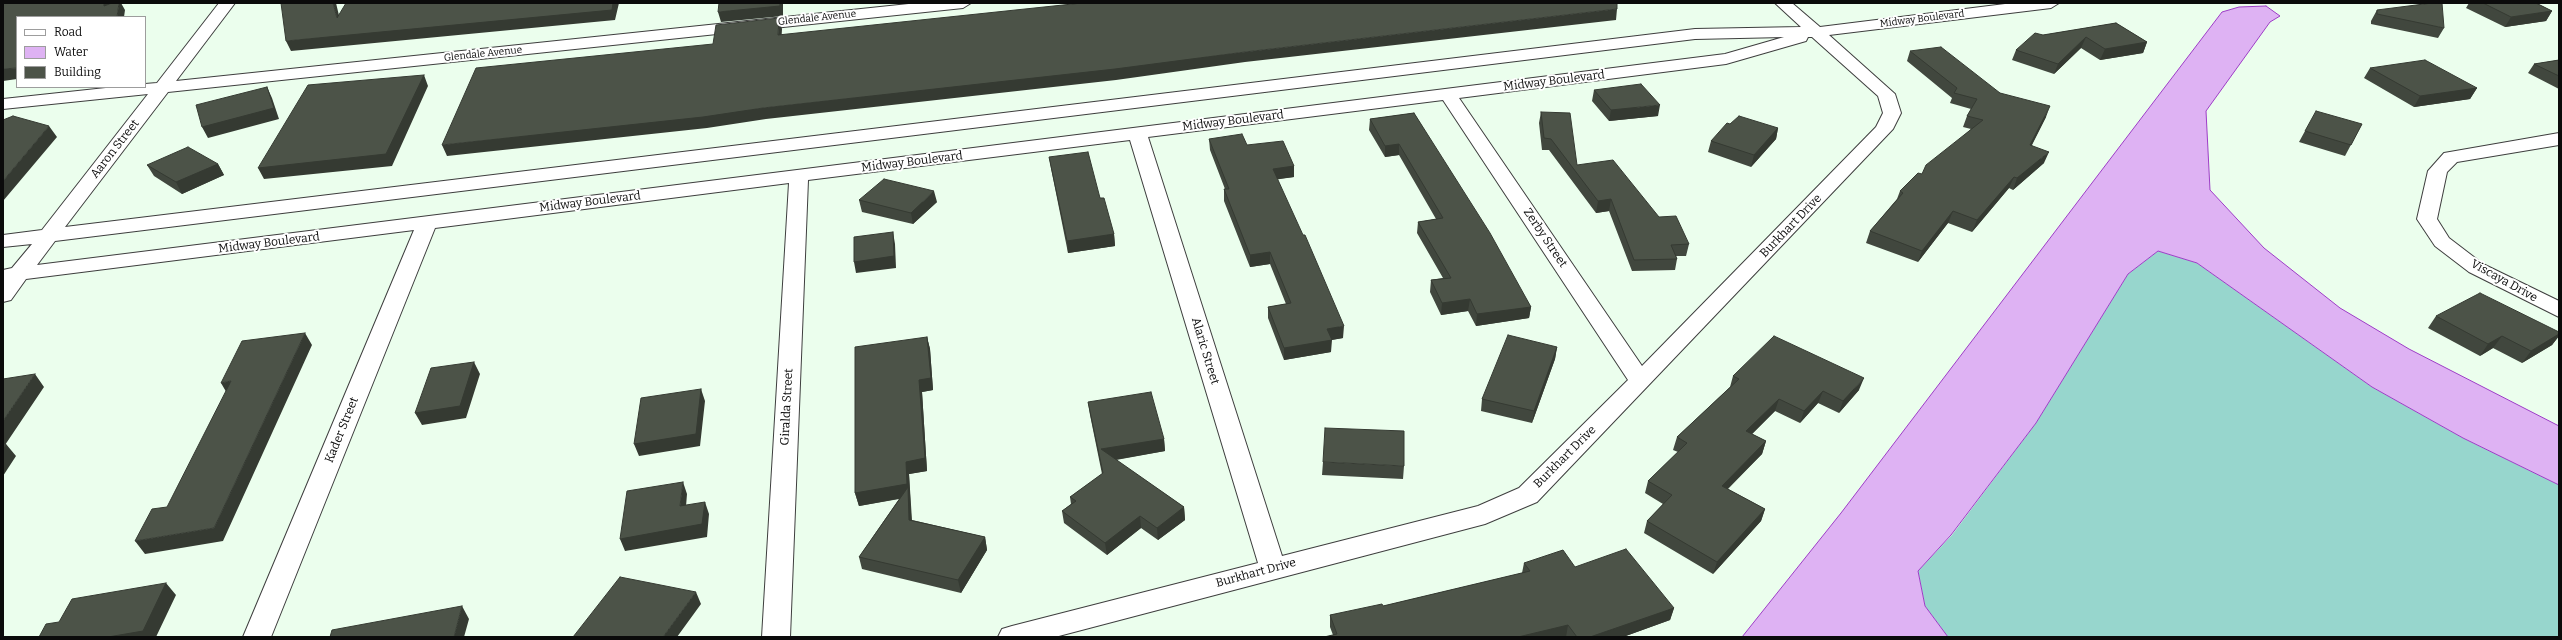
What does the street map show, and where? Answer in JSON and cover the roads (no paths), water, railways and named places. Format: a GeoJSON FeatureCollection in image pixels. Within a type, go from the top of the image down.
{"type":"FeatureCollection","features":[{"type":"Feature","properties":{"kind":"street","name":"Aaron Street"},"geometry":{"type":"LineString","coordinates":[[3,294],[11,275],[48,235],[227,3]]}},
{"type":"Feature","properties":{"kind":"street","name":"Glendale Avenue"},"geometry":{"type":"LineString","coordinates":[[3,104],[963,3]]}},
{"type":"Feature","properties":{"kind":"street","name":"Burkhart Drive"},"geometry":{"type":"LineString","coordinates":[[1012,637],[1485,514],[1528,495],[1641,381],[1884,129],[1892,113],[1886,94],[1783,3]]}},
{"type":"Feature","properties":{"kind":"street","name":"Midway Boulevard"},"geometry":{"type":"LineString","coordinates":[[3,240],[1694,34],[1817,32],[2051,3]]}},
{"type":"Feature","properties":{"kind":"street","name":"Midway Boulevard"},"geometry":{"type":"LineString","coordinates":[[11,275],[1726,59],[1817,32]]}},
{"type":"Feature","properties":{"kind":"street","name":"Zerby Street"},"geometry":{"type":"LineString","coordinates":[[1448,94],[1641,381]]}},
{"type":"Feature","properties":{"kind":"street","name":"Alaric Street"},"geometry":{"type":"LineString","coordinates":[[1137,133],[1273,569]]}},
{"type":"Feature","properties":{"kind":"street","name":"Viscaya Drive"},"geometry":{"type":"LineString","coordinates":[[2559,140],[2452,157],[2438,171],[2427,219],[2442,242],[2476,268],[2559,310]]}},
{"type":"Feature","properties":{"kind":"street","name":"Giralda Street"},"geometry":{"type":"LineString","coordinates":[[776,637],[799,176]]}},
{"type":"Feature","properties":{"kind":"street","name":"Kader Street"},"geometry":{"type":"LineString","coordinates":[[257,637],[427,223]]}},
{"type":"Feature","properties":{"kind":"water"},"geometry":{"type":"Polygon","coordinates":[[[2266,6],[2280,16],[2270,22],[2206,111],[2210,190],[2264,248],[2340,308],[2409,349],[2559,426],[2559,485],[2463,438],[2372,387],[2197,263],[2158,251],[2128,274],[2036,423],[1951,535],[1918,571],[1925,606],[1948,637],[1742,637],[1841,513],[2222,12],[2239,7],[2266,6]]]}}]}
